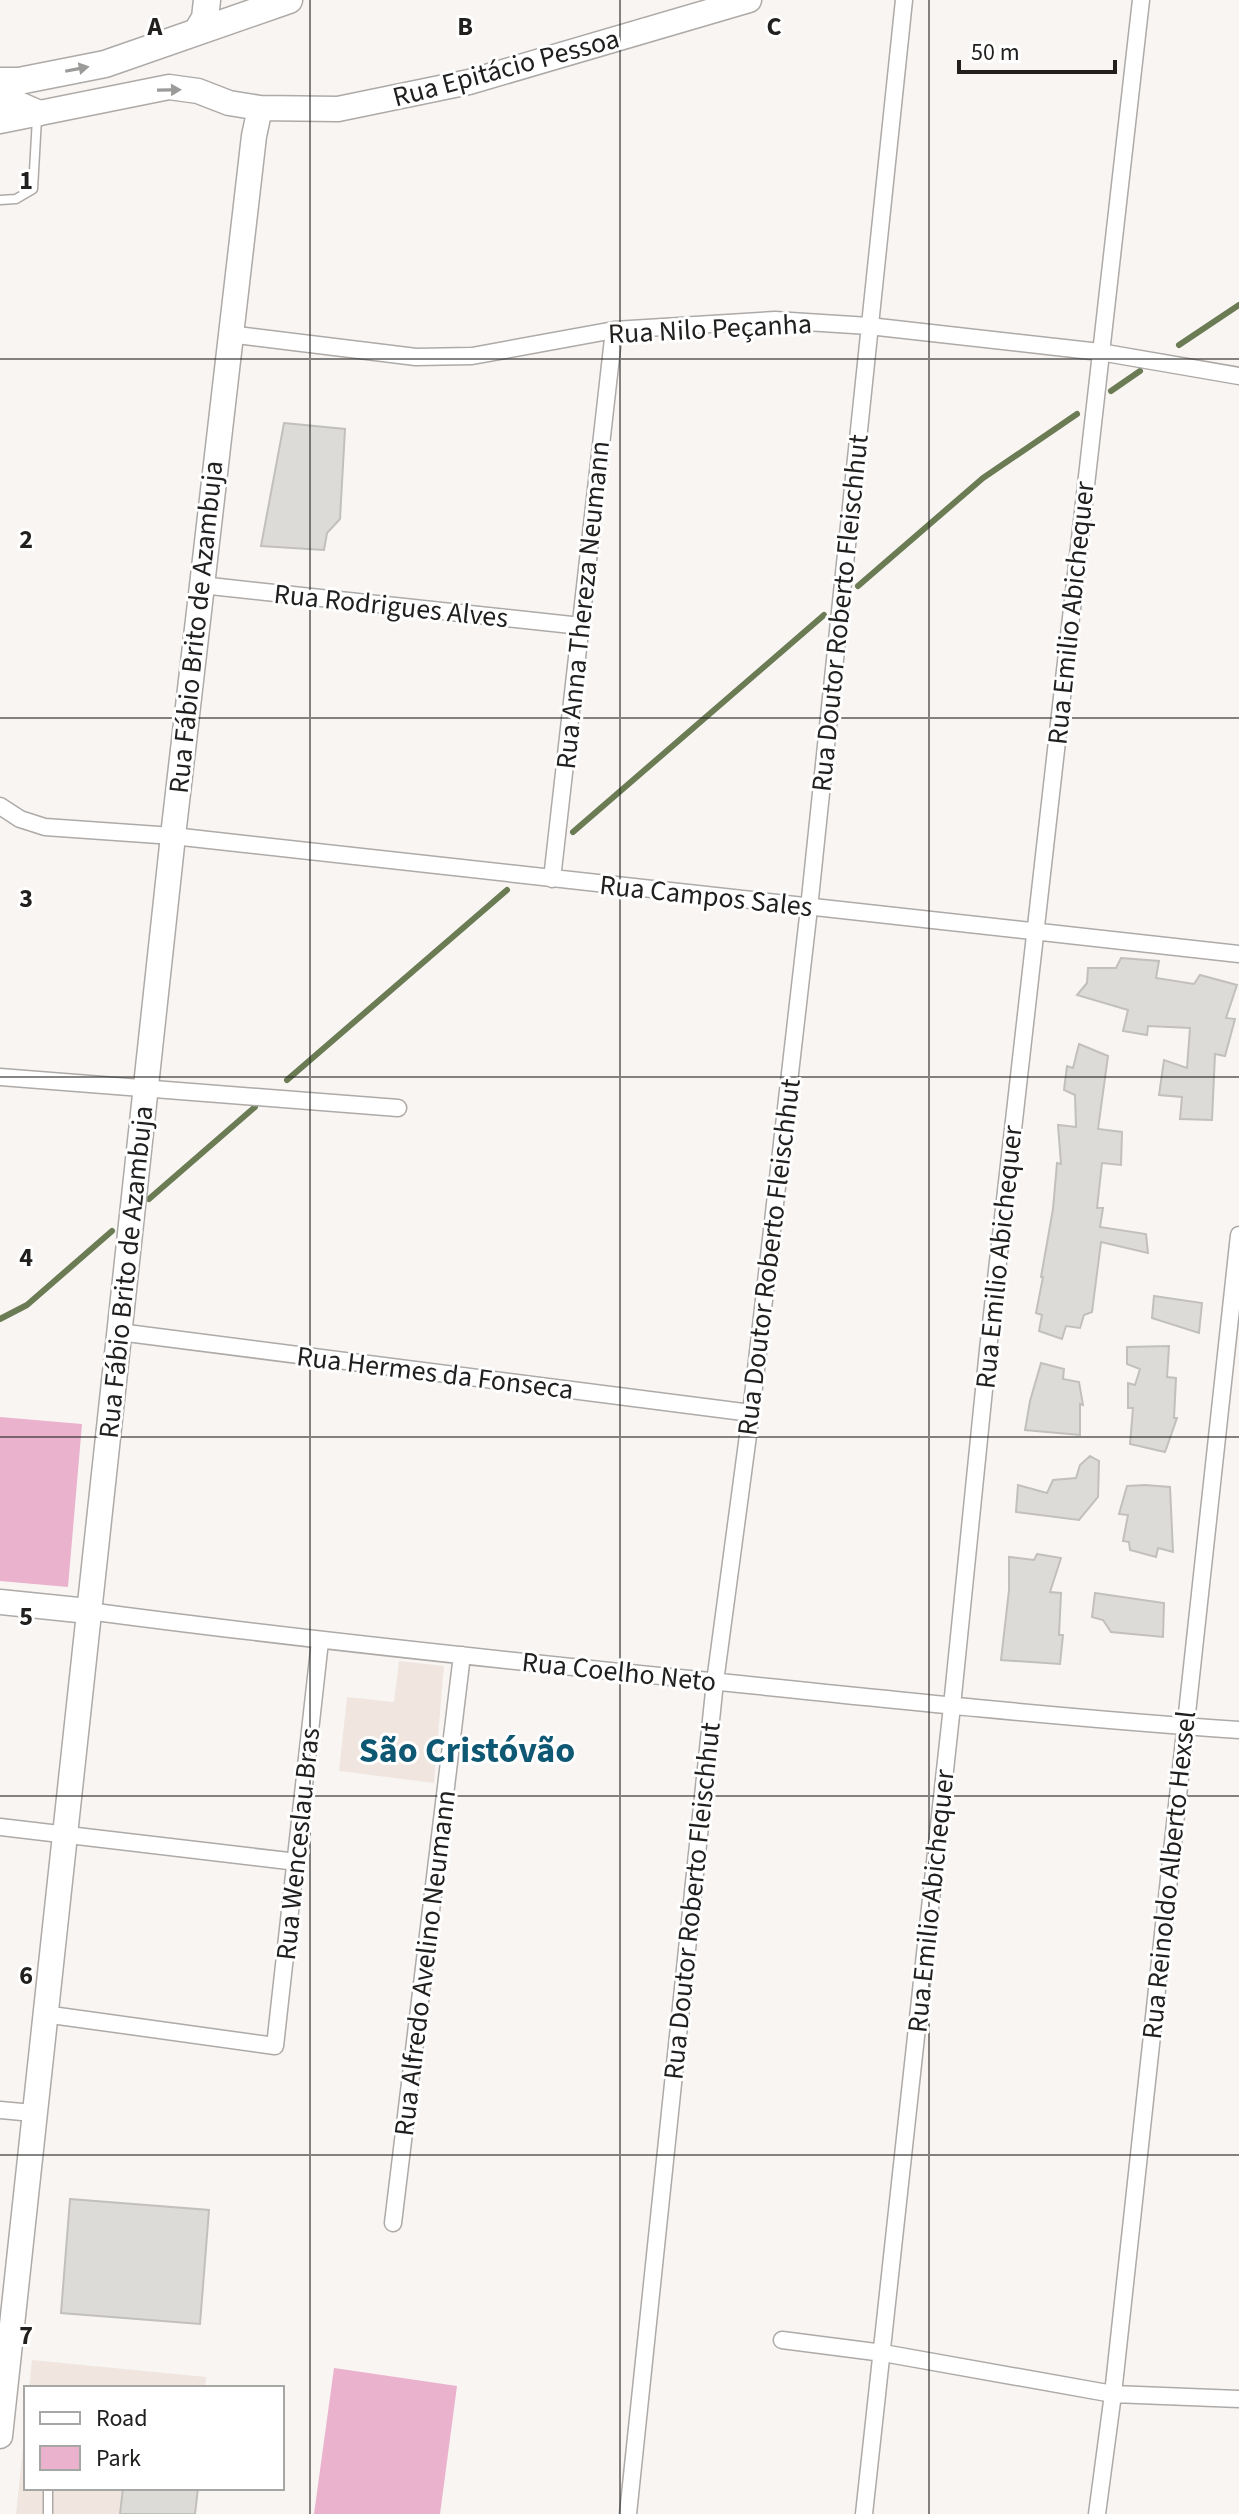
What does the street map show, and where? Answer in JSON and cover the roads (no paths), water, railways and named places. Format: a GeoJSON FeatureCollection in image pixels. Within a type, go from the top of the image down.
{"type":"FeatureCollection","features":[{"type":"Feature","properties":{"kind":"main road"},"geometry":{"type":"LineString","coordinates":[[197,31],[205,18],[207,0]]}},
{"type":"Feature","properties":{"kind":"main road"},"geometry":{"type":"LineString","coordinates":[[0,81],[19,81],[105,64],[289,0]]}},
{"type":"Feature","properties":{"kind":"main road"},"geometry":{"type":"LineString","coordinates":[[0,97],[37,113]]}},
{"type":"Feature","properties":{"kind":"street","name":"Rua Epitácio Pessoa"},"geometry":{"type":"LineString","coordinates":[[0,121],[169,87],[198,91],[229,103],[260,108],[338,109],[469,82],[749,0]]}},
{"type":"Feature","properties":{"kind":"street","name":"Rua Doutor Roberto Fleischhut"},"geometry":{"type":"LineString","coordinates":[[628,2514],[715,1682],[751,1413],[809,908],[904,0]]}},
{"type":"Feature","properties":{"kind":"street","name":"Rua Emilio Abichequer"},"geometry":{"type":"LineString","coordinates":[[864,2514],[988,1350],[1141,0]]}},
{"type":"Feature","properties":{"kind":"street","name":"Rua Fábio Brito de Azambuja"},"geometry":{"type":"LineString","coordinates":[[0,2436],[229,334],[260,108]]}},
{"type":"Feature","properties":{"kind":"street","name":"Rua Nilo Peçanha"},"geometry":{"type":"LineString","coordinates":[[229,334],[416,357],[472,356],[614,330],[775,320],[869,326],[1100,352],[1239,376]]}},
{"type":"Feature","properties":{"kind":"street","name":"Rua Anna Thereza Neumann"},"geometry":{"type":"LineString","coordinates":[[552,879],[614,330]]}},
{"type":"Feature","properties":{"kind":"street","name":"Rua Rodrigues Alves"},"geometry":{"type":"LineString","coordinates":[[201,585],[581,626]]}},
{"type":"Feature","properties":{"kind":"street","name":"Rua Campos Sales"},"geometry":{"type":"LineString","coordinates":[[0,806],[20,819],[45,827],[173,836],[1239,954]]}},
{"type":"Feature","properties":{"kind":"street"},"geometry":{"type":"LineString","coordinates":[[0,1077],[398,1108]]}},
{"type":"Feature","properties":{"kind":"street","name":"Rua Reinoldo Alberto Hexsel"},"geometry":{"type":"LineString","coordinates":[[1097,2514],[1113,2394],[1239,1235]]}},
{"type":"Feature","properties":{"kind":"street","name":"Rua Hermes da Fonseca"},"geometry":{"type":"LineString","coordinates":[[119,1332],[751,1413]]}},
{"type":"Feature","properties":{"kind":"street","name":"Rua Coelho Neto"},"geometry":{"type":"LineString","coordinates":[[0,1602],[320,1641],[715,1682],[1239,1730]]}},
{"type":"Feature","properties":{"kind":"street","name":"Rua Wenceslau Bras"},"geometry":{"type":"LineString","coordinates":[[44,2014],[275,2046],[320,1641]]}},
{"type":"Feature","properties":{"kind":"street","name":"Rua Alfredo Avelino Neumann"},"geometry":{"type":"LineString","coordinates":[[393,2223],[462,1655]]}},
{"type":"Feature","properties":{"kind":"street"},"geometry":{"type":"LineString","coordinates":[[0,1827],[297,1862]]}},
{"type":"Feature","properties":{"kind":"street"},"geometry":{"type":"LineString","coordinates":[[0,2110],[33,2113]]}},
{"type":"Feature","properties":{"kind":"street"},"geometry":{"type":"LineString","coordinates":[[782,2340],[883,2353],[1113,2394],[1239,2399]]}},
{"type":"Feature","properties":{"kind":"lane"},"geometry":{"type":"LineString","coordinates":[[0,200],[16,199],[33,189],[37,113]]}},
{"type":"Feature","properties":{"kind":"lane"},"geometry":{"type":"LineString","coordinates":[[48,2490],[48,2514]]}},
{"type":"Feature","properties":{"kind":"waterway"},"geometry":{"type":"LineString","coordinates":[[1179,345],[1239,305]]}},
{"type":"Feature","properties":{"kind":"waterway"},"geometry":{"type":"LineString","coordinates":[[1111,391],[1140,371]]}},
{"type":"Feature","properties":{"kind":"waterway"},"geometry":{"type":"LineString","coordinates":[[858,586],[983,478],[1077,414]]}},
{"type":"Feature","properties":{"kind":"waterway"},"geometry":{"type":"LineString","coordinates":[[573,832],[824,615]]}},
{"type":"Feature","properties":{"kind":"waterway"},"geometry":{"type":"LineString","coordinates":[[287,1080],[507,890]]}},
{"type":"Feature","properties":{"kind":"waterway"},"geometry":{"type":"LineString","coordinates":[[149,1199],[255,1107]]}},
{"type":"Feature","properties":{"kind":"waterway"},"geometry":{"type":"LineString","coordinates":[[0,1319],[27,1305],[112,1231]]}},
{"type":"Feature","properties":{"kind":"district","name":"São Cristóvão"},"geometry":{"type":"Point","coordinates":[467,1750]}}]}
